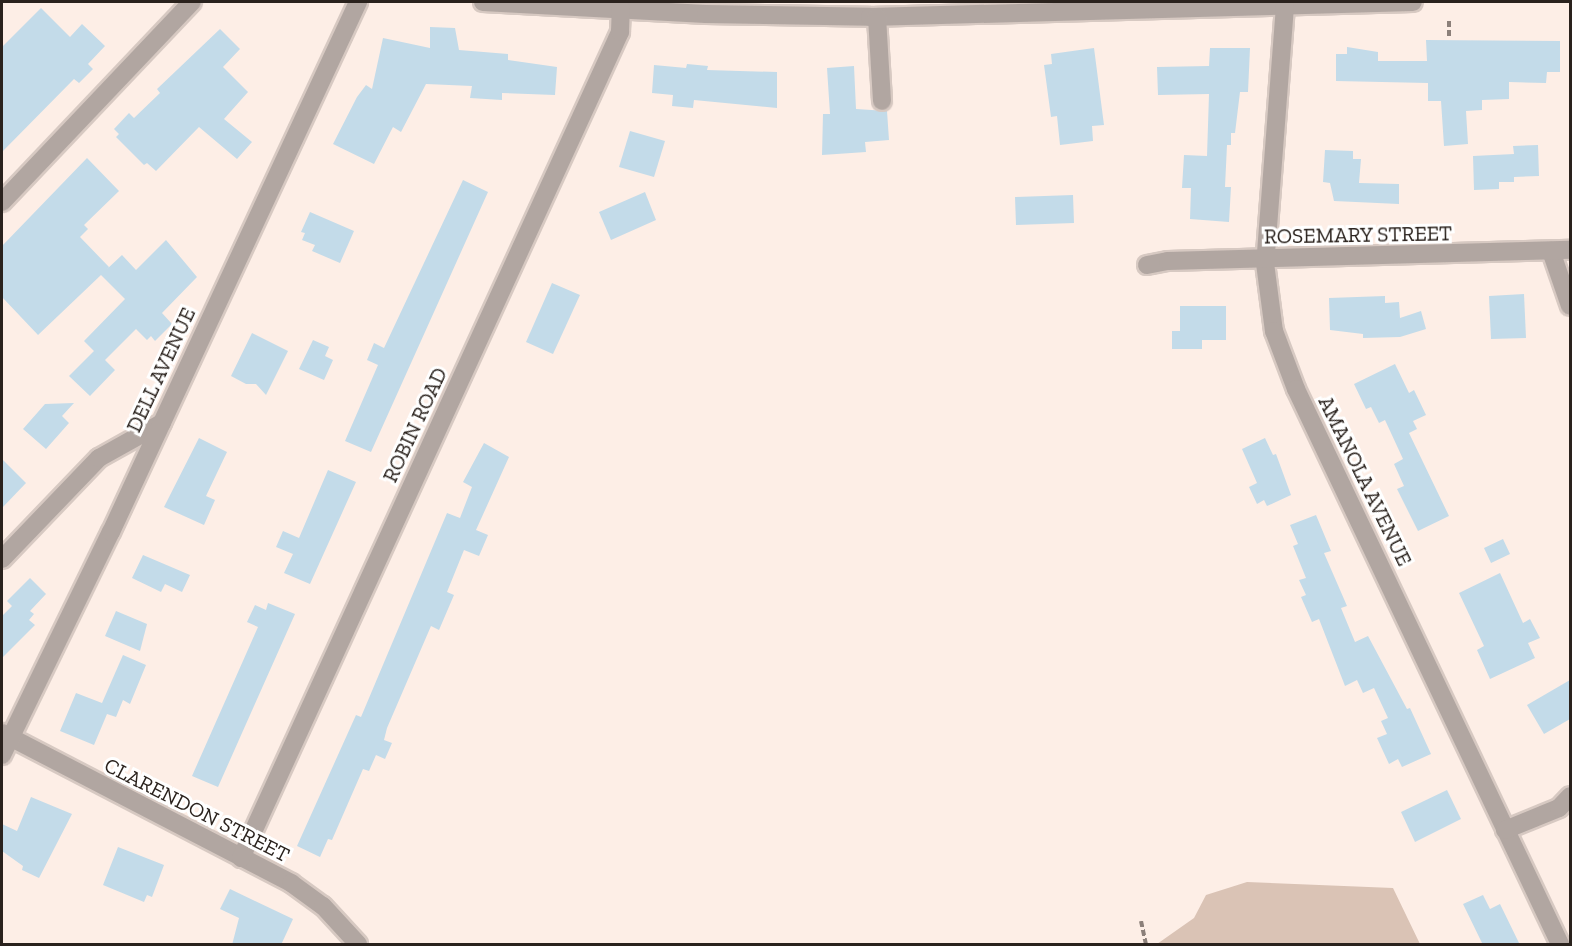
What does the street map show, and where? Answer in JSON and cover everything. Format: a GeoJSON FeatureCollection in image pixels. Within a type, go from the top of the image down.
{"type":"FeatureCollection","features":[{"type":"Feature","properties":{"kind":"street"},"geometry":{"type":"LineString","coordinates":[[2,202],[192,2]]}},
{"type":"Feature","properties":{"kind":"street","name":"DELL AVENUE"},"geometry":{"type":"LineString","coordinates":[[2,755],[6,735],[162,423],[358,2]]}},
{"type":"Feature","properties":{"kind":"street"},"geometry":{"type":"LineString","coordinates":[[483,2],[621,8],[652,6],[877,17],[1413,2]]}},
{"type":"Feature","properties":{"kind":"street","name":"AMANOLA AVENUE"},"geometry":{"type":"LineString","coordinates":[[1286,6],[1265,259],[1270,316],[1292,381],[1560,945]]}},
{"type":"Feature","properties":{"kind":"street","name":"ROBIN ROAD"},"geometry":{"type":"LineString","coordinates":[[241,858],[620,32],[621,8]]}},
{"type":"Feature","properties":{"kind":"street"},"geometry":{"type":"LineString","coordinates":[[877,17],[882,101]]}},
{"type":"Feature","properties":{"kind":"street","name":"ROSEMARY STREET"},"geometry":{"type":"LineString","coordinates":[[1147,265],[1265,259],[1570,250]]}},
{"type":"Feature","properties":{"kind":"street"},"geometry":{"type":"LineString","coordinates":[[1551,251],[1570,306]]}},
{"type":"Feature","properties":{"kind":"street"},"geometry":{"type":"LineString","coordinates":[[2,559],[99,458],[162,423]]}},
{"type":"Feature","properties":{"kind":"street","name":"CLARENDON STREET"},"geometry":{"type":"LineString","coordinates":[[6,735],[115,795],[305,891],[358,945]]}},
{"type":"Feature","properties":{"kind":"street"},"geometry":{"type":"LineString","coordinates":[[1505,830],[1559,808],[1570,796]]}},
{"type":"Feature","properties":{"kind":"path"},"geometry":{"type":"LineString","coordinates":[[1449,21],[1449,39]]}},
{"type":"Feature","properties":{"kind":"path"},"geometry":{"type":"LineString","coordinates":[[1141,921],[1146,945]]}},
{"type":"Feature","properties":{"kind":"shaded area"},"geometry":{"type":"Polygon","coordinates":[[[1247,882],[1393,888],[1420,944],[1157,944],[1194,918],[1206,895],[1247,882]]]}},
{"type":"Feature","properties":{"kind":"building"},"geometry":{"type":"Polygon","coordinates":[[[41,8],[70,37],[82,24],[105,46],[88,64],[93,69],[79,83],[74,79],[2,152],[2,47],[41,8]]]}},
{"type":"Feature","properties":{"kind":"building"},"geometry":{"type":"Polygon","coordinates":[[[430,27],[455,28],[459,50],[508,54],[508,60],[557,67],[555,95],[502,93],[502,100],[470,98],[472,86],[426,84],[401,132],[393,127],[374,164],[333,144],[357,97],[366,85],[372,89],[383,38],[430,48],[430,27]]]}},
{"type":"Feature","properties":{"kind":"building"},"geometry":{"type":"Polygon","coordinates":[[[220,29],[240,49],[223,67],[248,92],[224,119],[252,142],[237,159],[199,127],[156,171],[147,163],[144,165],[116,137],[119,134],[114,129],[129,113],[134,118],[160,93],[157,89],[220,29]]]}},
{"type":"Feature","properties":{"kind":"building"},"geometry":{"type":"Polygon","coordinates":[[[1426,40],[1560,41],[1560,72],[1547,72],[1546,83],[1509,82],[1509,99],[1482,100],[1482,110],[1466,111],[1468,144],[1444,146],[1441,101],[1428,101],[1428,83],[1336,81],[1336,54],[1347,54],[1347,47],[1378,52],[1378,61],[1427,61],[1426,40]]]}},
{"type":"Feature","properties":{"kind":"building"},"geometry":{"type":"Polygon","coordinates":[[[1094,48],[1104,125],[1092,126],[1093,141],[1060,145],[1057,116],[1051,117],[1044,65],[1052,64],[1051,54],[1094,48]]]}},
{"type":"Feature","properties":{"kind":"building"},"geometry":{"type":"Polygon","coordinates":[[[1210,48],[1250,48],[1248,92],[1240,92],[1235,133],[1231,133],[1231,145],[1227,145],[1225,187],[1231,187],[1229,222],[1190,219],[1191,188],[1182,188],[1184,155],[1207,156],[1209,94],[1158,95],[1157,67],[1209,66],[1210,48]]]}},
{"type":"Feature","properties":{"kind":"building"},"geometry":{"type":"Polygon","coordinates":[[[687,64],[708,66],[707,70],[777,72],[777,108],[694,100],[693,108],[672,106],[673,95],[652,93],[654,65],[686,68],[687,64]]]}},
{"type":"Feature","properties":{"kind":"building"},"geometry":{"type":"Polygon","coordinates":[[[854,66],[856,109],[887,111],[889,140],[865,142],[866,152],[822,155],[823,114],[830,114],[827,68],[854,66]]]}},
{"type":"Feature","properties":{"kind":"building"},"geometry":{"type":"Polygon","coordinates":[[[630,131],[665,141],[654,177],[619,167],[630,131]]]}},
{"type":"Feature","properties":{"kind":"building"},"geometry":{"type":"Polygon","coordinates":[[[1538,145],[1539,176],[1514,177],[1514,182],[1499,182],[1499,189],[1474,190],[1473,156],[1514,154],[1513,146],[1538,145]]]}},
{"type":"Feature","properties":{"kind":"building"},"geometry":{"type":"Polygon","coordinates":[[[1325,150],[1353,151],[1353,159],[1361,159],[1359,183],[1399,184],[1399,204],[1334,201],[1330,183],[1323,182],[1325,150]]]}},
{"type":"Feature","properties":{"kind":"building"},"geometry":{"type":"Polygon","coordinates":[[[87,158],[119,191],[84,225],[88,229],[80,237],[109,267],[106,270],[122,255],[136,270],[166,240],[197,277],[162,313],[172,324],[155,341],[151,336],[147,340],[136,329],[105,360],[115,370],[90,396],[69,376],[94,351],[84,341],[125,299],[101,275],[38,335],[2,297],[2,246],[87,158]]]}},
{"type":"Feature","properties":{"kind":"building"},"geometry":{"type":"Polygon","coordinates":[[[463,180],[488,192],[371,452],[345,441],[378,365],[367,360],[374,343],[384,348],[463,180]]]}},
{"type":"Feature","properties":{"kind":"building"},"geometry":{"type":"Polygon","coordinates":[[[645,192],[656,220],[611,240],[599,212],[645,192]]]}},
{"type":"Feature","properties":{"kind":"building"},"geometry":{"type":"Polygon","coordinates":[[[1073,195],[1074,223],[1016,225],[1015,197],[1073,195]]]}},
{"type":"Feature","properties":{"kind":"building"},"geometry":{"type":"Polygon","coordinates":[[[310,212],[354,231],[340,263],[312,251],[315,245],[302,240],[305,233],[301,232],[310,212]]]}},
{"type":"Feature","properties":{"kind":"building"},"geometry":{"type":"Polygon","coordinates":[[[552,283],[580,295],[553,354],[526,342],[552,283]]]}},
{"type":"Feature","properties":{"kind":"building"},"geometry":{"type":"Polygon","coordinates":[[[1524,294],[1526,338],[1491,339],[1489,296],[1524,294]]]}},
{"type":"Feature","properties":{"kind":"building"},"geometry":{"type":"Polygon","coordinates":[[[1385,296],[1385,303],[1399,302],[1400,318],[1421,311],[1426,329],[1400,337],[1363,338],[1363,334],[1330,330],[1329,298],[1385,296]]]}},
{"type":"Feature","properties":{"kind":"building"},"geometry":{"type":"Polygon","coordinates":[[[1180,306],[1226,306],[1226,340],[1202,340],[1202,349],[1172,349],[1172,331],[1180,331],[1180,306]]]}},
{"type":"Feature","properties":{"kind":"building"},"geometry":{"type":"Polygon","coordinates":[[[252,333],[288,351],[266,395],[256,384],[246,384],[231,376],[252,333]]]}},
{"type":"Feature","properties":{"kind":"building"},"geometry":{"type":"Polygon","coordinates":[[[313,340],[329,347],[325,356],[333,360],[324,380],[299,369],[313,340]]]}},
{"type":"Feature","properties":{"kind":"building"},"geometry":{"type":"Polygon","coordinates":[[[1395,364],[1409,393],[1414,390],[1426,415],[1413,421],[1417,429],[1409,433],[1449,516],[1418,531],[1397,489],[1404,486],[1394,464],[1403,459],[1385,420],[1379,423],[1371,407],[1366,409],[1354,384],[1395,364]]]}},
{"type":"Feature","properties":{"kind":"building"},"geometry":{"type":"Polygon","coordinates":[[[74,403],[62,416],[69,423],[46,449],[23,429],[45,404],[74,403]]]}},
{"type":"Feature","properties":{"kind":"building"},"geometry":{"type":"Polygon","coordinates":[[[199,438],[227,452],[206,496],[215,500],[204,525],[164,507],[199,438]]]}},
{"type":"Feature","properties":{"kind":"building"},"geometry":{"type":"Polygon","coordinates":[[[1265,438],[1273,455],[1276,454],[1291,495],[1267,506],[1264,500],[1257,504],[1249,487],[1257,483],[1242,449],[1265,438]]]}},
{"type":"Feature","properties":{"kind":"building"},"geometry":{"type":"Polygon","coordinates":[[[484,443],[509,457],[476,530],[488,535],[479,556],[464,550],[447,592],[454,595],[439,630],[431,626],[387,728],[384,740],[392,743],[385,759],[376,755],[369,771],[363,769],[332,840],[328,839],[320,857],[297,846],[356,715],[361,717],[447,513],[460,518],[472,487],[463,482],[484,443]]]}},
{"type":"Feature","properties":{"kind":"building"},"geometry":{"type":"Polygon","coordinates":[[[2,459],[26,483],[2,508],[2,459]]]}},
{"type":"Feature","properties":{"kind":"building"},"geometry":{"type":"Polygon","coordinates":[[[328,470],[356,482],[310,584],[284,573],[293,554],[276,547],[283,531],[299,538],[328,470]]]}},
{"type":"Feature","properties":{"kind":"building"},"geometry":{"type":"Polygon","coordinates":[[[1316,515],[1331,551],[1324,553],[1347,606],[1341,608],[1355,642],[1368,636],[1407,709],[1410,708],[1431,754],[1402,767],[1398,759],[1389,764],[1377,738],[1387,734],[1381,721],[1388,718],[1374,688],[1363,693],[1357,680],[1345,686],[1319,619],[1312,622],[1301,597],[1306,595],[1299,580],[1306,578],[1293,546],[1298,544],[1290,525],[1316,515]]]}},
{"type":"Feature","properties":{"kind":"building"},"geometry":{"type":"Polygon","coordinates":[[[1503,539],[1510,554],[1491,563],[1484,548],[1503,539]]]}},
{"type":"Feature","properties":{"kind":"building"},"geometry":{"type":"Polygon","coordinates":[[[143,555],[190,575],[182,592],[165,584],[161,592],[132,578],[143,555]]]}},
{"type":"Feature","properties":{"kind":"building"},"geometry":{"type":"Polygon","coordinates":[[[1500,573],[1523,623],[1530,619],[1540,638],[1528,643],[1535,658],[1490,679],[1477,650],[1484,646],[1459,593],[1500,573]]]}},
{"type":"Feature","properties":{"kind":"building"},"geometry":{"type":"Polygon","coordinates":[[[30,578],[46,594],[30,611],[34,614],[29,620],[35,625],[2,658],[2,616],[12,606],[7,601],[30,578]]]}},
{"type":"Feature","properties":{"kind":"building"},"geometry":{"type":"Polygon","coordinates":[[[268,603],[295,614],[218,787],[192,776],[258,627],[247,622],[255,605],[266,610],[268,603]]]}},
{"type":"Feature","properties":{"kind":"building"},"geometry":{"type":"Polygon","coordinates":[[[116,611],[147,624],[140,651],[105,636],[116,611]]]}},
{"type":"Feature","properties":{"kind":"building"},"geometry":{"type":"Polygon","coordinates":[[[123,655],[146,665],[130,704],[123,700],[116,717],[107,714],[94,745],[60,731],[76,693],[102,703],[123,655]]]}},
{"type":"Feature","properties":{"kind":"building"},"geometry":{"type":"Polygon","coordinates":[[[1570,680],[1570,719],[1544,734],[1527,705],[1570,680]]]}},
{"type":"Feature","properties":{"kind":"building"},"geometry":{"type":"Polygon","coordinates":[[[1447,790],[1461,819],[1415,842],[1401,812],[1447,790]]]}},
{"type":"Feature","properties":{"kind":"building"},"geometry":{"type":"Polygon","coordinates":[[[31,797],[72,814],[39,878],[22,870],[23,866],[2,851],[2,824],[17,831],[31,797]]]}},
{"type":"Feature","properties":{"kind":"building"},"geometry":{"type":"Polygon","coordinates":[[[118,847],[164,865],[152,897],[147,895],[144,902],[103,885],[118,847]]]}},
{"type":"Feature","properties":{"kind":"building"},"geometry":{"type":"Polygon","coordinates":[[[230,889],[293,919],[281,945],[232,945],[239,918],[220,909],[230,889]]]}},
{"type":"Feature","properties":{"kind":"building"},"geometry":{"type":"Polygon","coordinates":[[[1483,895],[1490,909],[1500,904],[1520,945],[1483,945],[1463,904],[1483,895]]]}}]}
